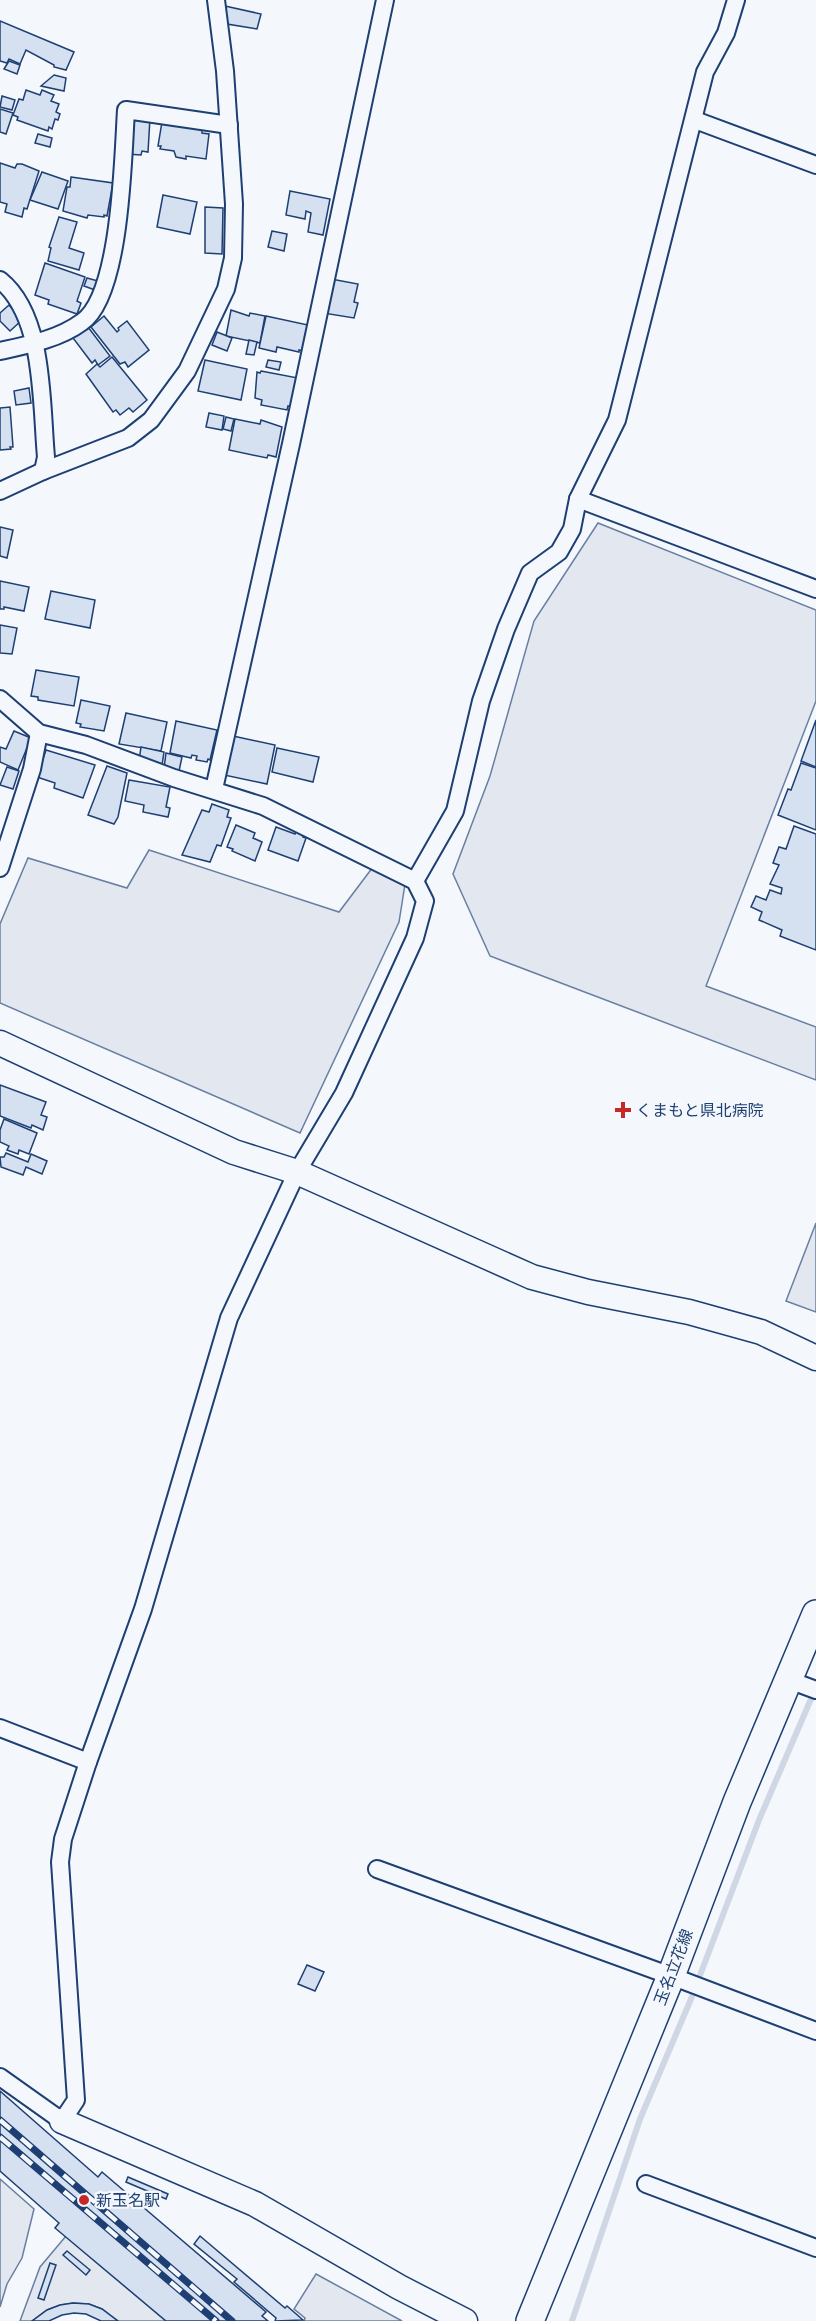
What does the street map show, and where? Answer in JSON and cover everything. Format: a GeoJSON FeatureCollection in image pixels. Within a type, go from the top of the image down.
{"type":"FeatureCollection","features":[{"type":"Feature","properties":{"kind":"main road","name":"玉名立花線"},"geometry":{"type":"LineString","coordinates":[[530,2321],[671,1976],[737,1802],[805,1686],[816,1614]]}},
{"type":"Feature","properties":{"kind":"street"},"geometry":{"type":"LineString","coordinates":[[0,491],[43,471],[128,438],[151,420],[187,371],[226,289],[233,258],[234,204],[225,72],[216,0]]}},
{"type":"Feature","properties":{"kind":"street"},"geometry":{"type":"LineString","coordinates":[[214,789],[291,444],[385,0]]}},
{"type":"Feature","properties":{"kind":"street"},"geometry":{"type":"LineString","coordinates":[[415,881],[455,812],[481,701],[506,629],[530,573],[559,552],[572,529],[578,499],[617,420],[695,120],[705,72],[726,33],[736,0]]}},
{"type":"Feature","properties":{"kind":"street"},"geometry":{"type":"LineString","coordinates":[[0,351],[36,343],[84,322],[101,296],[109,273],[116,232],[126,110],[229,126]]}},
{"type":"Feature","properties":{"kind":"street"},"geometry":{"type":"LineString","coordinates":[[695,120],[816,165]]}},
{"type":"Feature","properties":{"kind":"street"},"geometry":{"type":"LineString","coordinates":[[0,280],[7,286],[27,317],[36,343],[46,457],[43,471]]}},
{"type":"Feature","properties":{"kind":"street"},"geometry":{"type":"LineString","coordinates":[[578,499],[816,589]]}},
{"type":"Feature","properties":{"kind":"street"},"geometry":{"type":"LineString","coordinates":[[0,699],[39,733],[86,745],[174,778],[263,806],[415,881],[425,901],[415,938],[344,1093],[297,1172],[229,1318],[143,1609],[63,1839],[60,1862],[76,2100],[62,2121]]}},
{"type":"Feature","properties":{"kind":"street"},"geometry":{"type":"LineString","coordinates":[[0,868],[32,769],[39,733]]}},
{"type":"Feature","properties":{"kind":"street"},"geometry":{"type":"LineString","coordinates":[[0,1043],[234,1152],[297,1172],[532,1276],[588,1292],[689,1312],[761,1332],[816,1358]]}},
{"type":"Feature","properties":{"kind":"street"},"geometry":{"type":"LineString","coordinates":[[0,1728],[88,1762]]}},
{"type":"Feature","properties":{"kind":"street"},"geometry":{"type":"LineString","coordinates":[[377,1869],[816,2031]]}},
{"type":"Feature","properties":{"kind":"street"},"geometry":{"type":"LineString","coordinates":[[0,2077],[62,2121],[255,2204],[399,2287],[465,2321]]}},
{"type":"Feature","properties":{"kind":"street"},"geometry":{"type":"LineString","coordinates":[[646,2184],[816,2248]]}},
{"type":"Feature","properties":{"kind":"shaded area"},"geometry":{"type":"Polygon","coordinates":[[[598,523],[816,610],[816,701],[706,986],[816,1027],[816,1080],[490,956],[453,874],[490,776],[534,621],[598,523]]]}},
{"type":"Feature","properties":{"kind":"shaded area"},"geometry":{"type":"Polygon","coordinates":[[[149,850],[339,912],[376,863],[406,878],[399,922],[300,1133],[0,1003],[0,924],[28,858],[127,888],[149,850]]]}},
{"type":"Feature","properties":{"kind":"shaded area"},"geometry":{"type":"Polygon","coordinates":[[[816,1223],[816,1312],[786,1301],[816,1223]]]}},
{"type":"Feature","properties":{"kind":"shaded area"},"geometry":{"type":"Polygon","coordinates":[[[0,2179],[34,2209],[22,2258],[7,2284],[0,2307],[0,2179]]]}},
{"type":"Feature","properties":{"kind":"shaded area"},"geometry":{"type":"Polygon","coordinates":[[[66,2236],[166,2321],[118,2321],[102,2309],[89,2304],[73,2303],[47,2310],[32,2321],[20,2321],[40,2267],[66,2236]]]}},
{"type":"Feature","properties":{"kind":"shaded area"},"geometry":{"type":"Polygon","coordinates":[[[316,2274],[402,2321],[304,2321],[305,2318],[294,2309],[316,2274]]]}},
{"type":"Feature","properties":{"kind":"building"},"geometry":{"type":"Polygon","coordinates":[[[225,6],[261,14],[257,29],[227,24],[225,6]]]}},
{"type":"Feature","properties":{"kind":"building"},"geometry":{"type":"Polygon","coordinates":[[[0,21],[74,52],[66,70],[54,67],[26,50],[20,64],[9,59],[7,63],[0,61],[0,21]]]}},
{"type":"Feature","properties":{"kind":"building"},"geometry":{"type":"Polygon","coordinates":[[[9,61],[20,65],[17,74],[4,69],[9,61]]]}},
{"type":"Feature","properties":{"kind":"building"},"geometry":{"type":"Polygon","coordinates":[[[54,75],[66,78],[64,91],[41,86],[54,75]]]}},
{"type":"Feature","properties":{"kind":"building"},"geometry":{"type":"Polygon","coordinates":[[[26,90],[40,95],[42,90],[54,95],[51,101],[59,104],[56,112],[60,114],[58,120],[55,119],[52,129],[49,127],[48,131],[17,120],[18,117],[13,115],[19,99],[23,100],[26,90]]]}},
{"type":"Feature","properties":{"kind":"building"},"geometry":{"type":"Polygon","coordinates":[[[2,96],[15,100],[12,110],[0,107],[2,96]]]}},
{"type":"Feature","properties":{"kind":"building"},"geometry":{"type":"Polygon","coordinates":[[[0,109],[13,113],[6,134],[0,132],[0,109]]]}},
{"type":"Feature","properties":{"kind":"building"},"geometry":{"type":"Polygon","coordinates":[[[130,117],[150,118],[148,152],[142,151],[141,155],[127,154],[130,117]]]}},
{"type":"Feature","properties":{"kind":"building"},"geometry":{"type":"Polygon","coordinates":[[[162,122],[202,130],[202,133],[209,134],[206,159],[176,157],[174,151],[160,149],[161,146],[158,146],[162,122]]]}},
{"type":"Feature","properties":{"kind":"building"},"geometry":{"type":"Polygon","coordinates":[[[38,134],[52,138],[50,147],[35,143],[38,134]]]}},
{"type":"Feature","properties":{"kind":"building"},"geometry":{"type":"Polygon","coordinates":[[[0,163],[15,168],[17,164],[22,164],[39,171],[27,209],[24,208],[22,217],[5,212],[7,204],[0,202],[0,163]]]}},
{"type":"Feature","properties":{"kind":"building"},"geometry":{"type":"Polygon","coordinates":[[[42,172],[68,181],[58,209],[30,200],[42,172]]]}},
{"type":"Feature","properties":{"kind":"building"},"geometry":{"type":"Polygon","coordinates":[[[71,177],[113,183],[107,216],[88,215],[87,218],[63,211],[71,177]]]}},
{"type":"Feature","properties":{"kind":"building"},"geometry":{"type":"Polygon","coordinates":[[[290,191],[330,199],[323,235],[308,232],[311,213],[306,211],[305,219],[286,215],[290,191]]]}},
{"type":"Feature","properties":{"kind":"building"},"geometry":{"type":"Polygon","coordinates":[[[163,195],[197,202],[190,234],[157,227],[163,195]]]}},
{"type":"Feature","properties":{"kind":"building"},"geometry":{"type":"Polygon","coordinates":[[[205,207],[223,208],[222,254],[205,253],[205,207]]]}},
{"type":"Feature","properties":{"kind":"building"},"geometry":{"type":"Polygon","coordinates":[[[59,217],[77,222],[69,248],[84,253],[79,270],[48,261],[51,248],[49,247],[59,217]]]}},
{"type":"Feature","properties":{"kind":"building"},"geometry":{"type":"Polygon","coordinates":[[[272,231],[287,234],[284,251],[268,247],[272,231]]]}},
{"type":"Feature","properties":{"kind":"building"},"geometry":{"type":"Polygon","coordinates":[[[45,263],[85,277],[77,301],[81,303],[77,314],[48,304],[49,300],[35,295],[45,263]]]}},
{"type":"Feature","properties":{"kind":"building"},"geometry":{"type":"Polygon","coordinates":[[[87,278],[98,281],[95,290],[84,286],[87,278]]]}},
{"type":"Feature","properties":{"kind":"building"},"geometry":{"type":"Polygon","coordinates":[[[331,279],[358,284],[354,302],[358,303],[354,318],[323,313],[331,279]]]}},
{"type":"Feature","properties":{"kind":"building"},"geometry":{"type":"Polygon","coordinates":[[[9,305],[22,320],[10,331],[0,321],[0,313],[9,305]]]}},
{"type":"Feature","properties":{"kind":"building"},"geometry":{"type":"Polygon","coordinates":[[[231,310],[249,316],[250,313],[265,316],[260,343],[226,336],[231,310]]]}},
{"type":"Feature","properties":{"kind":"building"},"geometry":{"type":"Polygon","coordinates":[[[104,316],[117,332],[118,328],[127,321],[149,350],[128,367],[125,362],[120,364],[91,327],[104,316]]]}},
{"type":"Feature","properties":{"kind":"building"},"geometry":{"type":"Polygon","coordinates":[[[266,316],[308,325],[303,351],[277,347],[276,352],[259,348],[266,316]]]}},
{"type":"Feature","properties":{"kind":"building"},"geometry":{"type":"Polygon","coordinates":[[[88,327],[110,356],[98,365],[95,360],[92,363],[73,338],[88,327]]]}},
{"type":"Feature","properties":{"kind":"building"},"geometry":{"type":"Polygon","coordinates":[[[217,332],[232,338],[227,351],[212,345],[217,332]]]}},
{"type":"Feature","properties":{"kind":"building"},"geometry":{"type":"Polygon","coordinates":[[[249,340],[257,342],[254,355],[246,354],[249,340]]]}},
{"type":"Feature","properties":{"kind":"building"},"geometry":{"type":"Polygon","coordinates":[[[112,357],[147,400],[133,412],[129,408],[120,415],[116,410],[113,412],[86,374],[97,364],[100,367],[112,357]]]}},
{"type":"Feature","properties":{"kind":"building"},"geometry":{"type":"Polygon","coordinates":[[[205,360],[247,369],[241,400],[198,391],[205,360]]]}},
{"type":"Feature","properties":{"kind":"building"},"geometry":{"type":"Polygon","coordinates":[[[268,360],[281,362],[279,370],[266,367],[268,360]]]}},
{"type":"Feature","properties":{"kind":"building"},"geometry":{"type":"Polygon","coordinates":[[[257,372],[298,378],[292,407],[288,406],[287,410],[261,405],[262,400],[255,398],[257,372]]]}},
{"type":"Feature","properties":{"kind":"building"},"geometry":{"type":"Polygon","coordinates":[[[29,388],[31,403],[16,405],[14,391],[29,388]]]}},
{"type":"Feature","properties":{"kind":"building"},"geometry":{"type":"Polygon","coordinates":[[[10,407],[13,447],[0,450],[0,408],[10,407]]]}},
{"type":"Feature","properties":{"kind":"building"},"geometry":{"type":"Polygon","coordinates":[[[209,413],[224,416],[222,430],[206,427],[209,413]]]}},
{"type":"Feature","properties":{"kind":"building"},"geometry":{"type":"Polygon","coordinates":[[[226,417],[234,419],[231,431],[223,429],[226,417]]]}},
{"type":"Feature","properties":{"kind":"building"},"geometry":{"type":"Polygon","coordinates":[[[235,419],[260,424],[261,420],[282,427],[276,457],[268,455],[267,458],[229,450],[235,419]]]}},
{"type":"Feature","properties":{"kind":"building"},"geometry":{"type":"Polygon","coordinates":[[[0,527],[13,530],[7,558],[0,556],[0,527]]]}},
{"type":"Feature","properties":{"kind":"building"},"geometry":{"type":"Polygon","coordinates":[[[0,581],[29,587],[24,611],[4,607],[0,609],[0,581]]]}},
{"type":"Feature","properties":{"kind":"building"},"geometry":{"type":"Polygon","coordinates":[[[51,591],[95,600],[90,628],[45,619],[51,591]]]}},
{"type":"Feature","properties":{"kind":"building"},"geometry":{"type":"Polygon","coordinates":[[[0,625],[17,628],[12,654],[0,653],[0,625]]]}},
{"type":"Feature","properties":{"kind":"building"},"geometry":{"type":"Polygon","coordinates":[[[36,670],[79,677],[74,706],[38,700],[38,697],[31,696],[36,670]]]}},
{"type":"Feature","properties":{"kind":"building"},"geometry":{"type":"Polygon","coordinates":[[[81,700],[110,706],[104,731],[80,727],[81,724],[76,723],[81,700]]]}},
{"type":"Feature","properties":{"kind":"building"},"geometry":{"type":"Polygon","coordinates":[[[126,713],[167,722],[161,751],[119,744],[126,713]]]}},
{"type":"Feature","properties":{"kind":"building"},"geometry":{"type":"Polygon","coordinates":[[[816,720],[816,767],[801,761],[816,720]]]}},
{"type":"Feature","properties":{"kind":"building"},"geometry":{"type":"Polygon","coordinates":[[[176,721],[217,730],[210,760],[208,759],[207,762],[196,760],[197,756],[192,755],[191,758],[170,753],[176,721]]]}},
{"type":"Feature","properties":{"kind":"building"},"geometry":{"type":"Polygon","coordinates":[[[14,731],[31,738],[18,770],[0,762],[0,747],[6,749],[14,731]]]}},
{"type":"Feature","properties":{"kind":"building"},"geometry":{"type":"Polygon","coordinates":[[[233,736],[275,745],[267,784],[224,775],[233,736]]]}},
{"type":"Feature","properties":{"kind":"building"},"geometry":{"type":"Polygon","coordinates":[[[141,747],[164,752],[162,765],[139,761],[141,747]]]}},
{"type":"Feature","properties":{"kind":"building"},"geometry":{"type":"Polygon","coordinates":[[[277,748],[319,757],[313,782],[272,772],[277,748]]]}},
{"type":"Feature","properties":{"kind":"building"},"geometry":{"type":"Polygon","coordinates":[[[46,750],[95,765],[83,798],[54,788],[55,783],[37,777],[46,750]]]}},
{"type":"Feature","properties":{"kind":"building"},"geometry":{"type":"Polygon","coordinates":[[[166,753],[182,757],[179,771],[164,768],[166,753]]]}},
{"type":"Feature","properties":{"kind":"building"},"geometry":{"type":"Polygon","coordinates":[[[801,763],[816,768],[816,830],[778,815],[801,763]]]}},
{"type":"Feature","properties":{"kind":"building"},"geometry":{"type":"Polygon","coordinates":[[[107,766],[127,773],[118,817],[114,824],[88,815],[107,766]]]}},
{"type":"Feature","properties":{"kind":"building"},"geometry":{"type":"Polygon","coordinates":[[[7,767],[19,771],[13,789],[0,785],[7,767]]]}},
{"type":"Feature","properties":{"kind":"building"},"geometry":{"type":"Polygon","coordinates":[[[129,780],[170,787],[166,807],[170,808],[168,817],[143,812],[144,805],[125,801],[129,780]]]}},
{"type":"Feature","properties":{"kind":"building"},"geometry":{"type":"Polygon","coordinates":[[[212,804],[229,810],[227,817],[231,818],[221,846],[217,845],[210,862],[182,855],[202,810],[209,812],[212,804]]]}},
{"type":"Feature","properties":{"kind":"building"},"geometry":{"type":"Polygon","coordinates":[[[236,825],[255,833],[253,838],[262,842],[255,861],[227,847],[236,825]]]}},
{"type":"Feature","properties":{"kind":"building"},"geometry":{"type":"Polygon","coordinates":[[[794,826],[816,834],[816,950],[780,936],[782,930],[759,920],[762,912],[751,907],[756,896],[766,900],[770,890],[781,894],[782,888],[770,884],[779,865],[773,863],[779,847],[786,849],[794,826]]]}},
{"type":"Feature","properties":{"kind":"building"},"geometry":{"type":"Polygon","coordinates":[[[276,827],[295,834],[296,831],[304,834],[303,837],[306,838],[298,861],[268,850],[276,827]]]}},
{"type":"Feature","properties":{"kind":"building"},"geometry":{"type":"Polygon","coordinates":[[[0,1085],[46,1102],[41,1115],[47,1117],[43,1130],[32,1125],[31,1128],[0,1116],[0,1085]]]}},
{"type":"Feature","properties":{"kind":"building"},"geometry":{"type":"Polygon","coordinates":[[[4,1119],[37,1133],[29,1154],[19,1150],[18,1154],[7,1150],[9,1146],[0,1142],[0,1130],[4,1119]]]}},
{"type":"Feature","properties":{"kind":"building"},"geometry":{"type":"Polygon","coordinates":[[[6,1153],[28,1162],[31,1154],[47,1161],[42,1174],[26,1167],[23,1175],[1,1167],[0,1157],[4,1157],[6,1153]]]}},
{"type":"Feature","properties":{"kind":"building"},"geometry":{"type":"Polygon","coordinates":[[[307,1965],[324,1972],[315,1991],[298,1984],[307,1965]]]}},
{"type":"Feature","properties":{"kind":"building","name":"新玉名駅"},"geometry":{"type":"Polygon","coordinates":[[[0,2091],[98,2177],[102,2172],[266,2312],[262,2316],[268,2321],[166,2321],[55,2228],[59,2223],[0,2171],[0,2091]]]}},
{"type":"Feature","properties":{"kind":"building"},"geometry":{"type":"Polygon","coordinates":[[[128,2177],[168,2194],[166,2199],[126,2182],[128,2177]]]}},
{"type":"Feature","properties":{"kind":"building"},"geometry":{"type":"Polygon","coordinates":[[[200,2236],[285,2308],[287,2306],[303,2320],[275,2321],[276,2318],[234,2282],[237,2279],[194,2244],[200,2236]]]}},
{"type":"Feature","properties":{"kind":"building"},"geometry":{"type":"Polygon","coordinates":[[[67,2251],[90,2270],[86,2275],[63,2255],[67,2251]]]}},
{"type":"Feature","properties":{"kind":"building"},"geometry":{"type":"Polygon","coordinates":[[[50,2263],[56,2265],[44,2300],[38,2298],[50,2263]]]}},
{"type":"Feature","properties":{"kind":"building"},"geometry":{"type":"Polygon","coordinates":[[[73,2303],[89,2304],[102,2309],[118,2321],[101,2321],[86,2314],[74,2313],[49,2321],[32,2321],[47,2310],[73,2303]]]}},
{"type":"Feature","properties":{"kind":"waterway"},"geometry":{"type":"LineString","coordinates":[[572,2321],[640,2119],[691,1999],[759,1820],[814,1692]]}},
{"type":"Feature","properties":{"kind":"railway"},"geometry":{"type":"LineString","coordinates":[[0,2120],[232,2321]]}},
{"type":"Feature","properties":{"kind":"railway"},"geometry":{"type":"LineString","coordinates":[[0,2137],[216,2321]]}},
{"type":"Feature","properties":{"kind":"place","name":"くまもと県北病院"},"geometry":{"type":"Point","coordinates":[623,1110]}},
{"type":"Feature","properties":{"kind":"place","name":"新玉名駅"},"geometry":{"type":"Point","coordinates":[84,2200]}}]}
